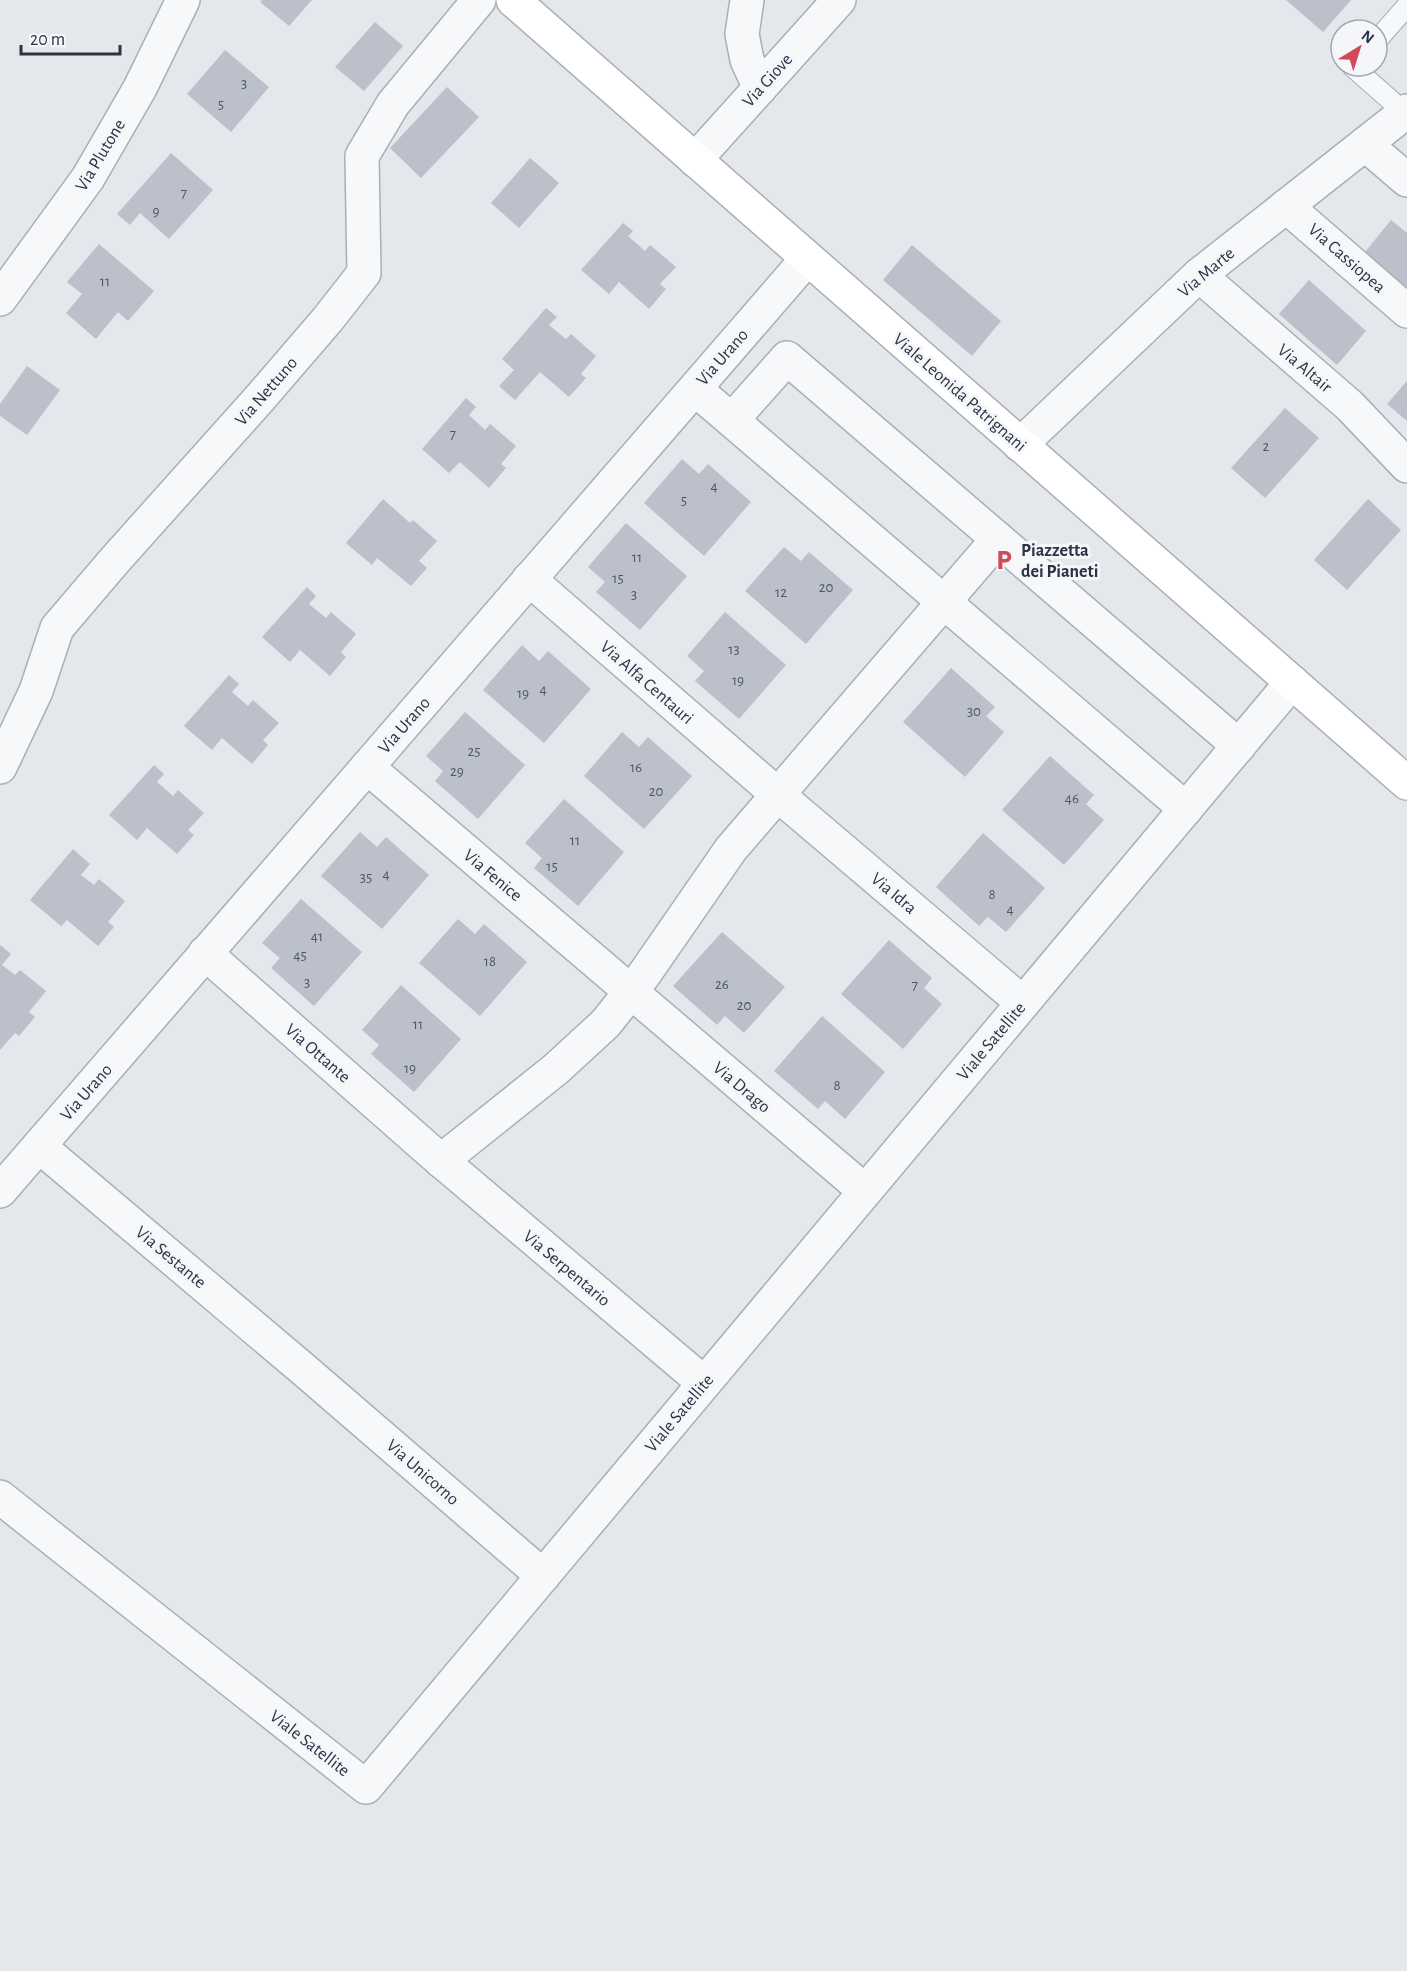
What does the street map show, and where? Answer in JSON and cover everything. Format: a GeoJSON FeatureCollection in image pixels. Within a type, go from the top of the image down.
{"type":"FeatureCollection","features":[{"type":"Feature","properties":{"kind":"street","name":"Via Plutone"},"geometry":{"type":"LineString","coordinates":[[0,299],[88,178],[140,88],[183,0]]}},
{"type":"Feature","properties":{"kind":"street","name":"Via Nettuno"},"geometry":{"type":"LineString","coordinates":[[0,767],[36,691],[57,628],[328,320],[364,273],[362,156],[393,104],[479,0]]}},
{"type":"Feature","properties":{"kind":"street","name":"Viale Leonida Patrignani"},"geometry":{"type":"LineString","coordinates":[[513,0],[1407,783]]}},
{"type":"Feature","properties":{"kind":"street"},"geometry":{"type":"LineString","coordinates":[[747,0],[742,34],[747,60],[760,88]]}},
{"type":"Feature","properties":{"kind":"street","name":"Via Giove"},"geometry":{"type":"LineString","coordinates":[[695,160],[839,0]]}},
{"type":"Feature","properties":{"kind":"street","name":"Via Marte"},"geometry":{"type":"LineString","coordinates":[[1020,445],[1199,275],[1406,112]]}},
{"type":"Feature","properties":{"kind":"street"},"geometry":{"type":"LineString","coordinates":[[1365,144],[1407,180]]}},
{"type":"Feature","properties":{"kind":"street","name":"Via Cassiopea"},"geometry":{"type":"LineString","coordinates":[[1286,206],[1407,310]]}},
{"type":"Feature","properties":{"kind":"street","name":"Via Urano"},"geometry":{"type":"LineString","coordinates":[[0,1191],[807,259]]}},
{"type":"Feature","properties":{"kind":"street","name":"Via Altair"},"geometry":{"type":"LineString","coordinates":[[1199,275],[1350,406],[1407,466]]}},
{"type":"Feature","properties":{"kind":"street"},"geometry":{"type":"LineString","coordinates":[[732,420],[787,358],[1239,746]]}},
{"type":"Feature","properties":{"kind":"street"},"geometry":{"type":"LineString","coordinates":[[695,389],[1186,809]]}},
{"type":"Feature","properties":{"kind":"street"},"geometry":{"type":"LineString","coordinates":[[436,1156],[511,1106],[606,1023],[632,993],[730,849],[762,781],[943,602],[998,539]]}},
{"type":"Feature","properties":{"kind":"street","name":"Via Alfa Centauri"},"geometry":{"type":"LineString","coordinates":[[530,579],[762,781]]}},
{"type":"Feature","properties":{"kind":"street","name":"Viale Satellite"},"geometry":{"type":"LineString","coordinates":[[0,1497],[366,1787],[1292,682]]}},
{"type":"Feature","properties":{"kind":"street","name":"Via Fenice"},"geometry":{"type":"LineString","coordinates":[[367,767],[632,993]]}},
{"type":"Feature","properties":{"kind":"street","name":"Via Idra"},"geometry":{"type":"LineString","coordinates":[[762,781],[1023,1003]]}},
{"type":"Feature","properties":{"kind":"street","name":"Via Ottante"},"geometry":{"type":"LineString","coordinates":[[205,953],[436,1156]]}},
{"type":"Feature","properties":{"kind":"street","name":"Via Drago"},"geometry":{"type":"LineString","coordinates":[[632,993],[865,1191]]}},
{"type":"Feature","properties":{"kind":"street","name":"Via Sestante"},"geometry":{"type":"LineString","coordinates":[[39,1146],[303,1368]]}},
{"type":"Feature","properties":{"kind":"street","name":"Via Serpentario"},"geometry":{"type":"LineString","coordinates":[[436,1156],[704,1383]]}},
{"type":"Feature","properties":{"kind":"street","name":"Via Unicorno"},"geometry":{"type":"LineString","coordinates":[[303,1368],[543,1576]]}},
{"type":"Feature","properties":{"kind":"lane"},"geometry":{"type":"LineString","coordinates":[[1389,26],[1407,6]]}},
{"type":"Feature","properties":{"kind":"lane","name":"Via Marte"},"geometry":{"type":"LineString","coordinates":[[1366,78],[1406,112]]}},
{"type":"Feature","properties":{"kind":"building"},"geometry":{"type":"Polygon","coordinates":[[[262,0],[312,0],[289,26],[260,2],[262,0]]]}},
{"type":"Feature","properties":{"kind":"building"},"geometry":{"type":"Polygon","coordinates":[[[1286,0],[1351,0],[1335,18],[1329,18],[1329,25],[1323,32],[1286,0]]]}},
{"type":"Feature","properties":{"kind":"building"},"geometry":{"type":"Polygon","coordinates":[[[375,22],[403,46],[364,91],[335,67],[375,22]]]}},
{"type":"Feature","properties":{"kind":"building"},"geometry":{"type":"Polygon","coordinates":[[[225,50],[269,87],[231,132],[187,94],[225,50]]]}},
{"type":"Feature","properties":{"kind":"building"},"geometry":{"type":"Polygon","coordinates":[[[447,87],[479,117],[421,178],[390,148],[447,87]]]}},
{"type":"Feature","properties":{"kind":"building"},"geometry":{"type":"Polygon","coordinates":[[[171,153],[213,190],[169,239],[140,213],[130,225],[117,214],[171,153]]]}},
{"type":"Feature","properties":{"kind":"building"},"geometry":{"type":"Polygon","coordinates":[[[530,158],[559,183],[519,228],[491,203],[530,158]]]}},
{"type":"Feature","properties":{"kind":"building"},"geometry":{"type":"Polygon","coordinates":[[[1391,220],[1407,233],[1407,296],[1361,257],[1391,220]]]}},
{"type":"Feature","properties":{"kind":"building"},"geometry":{"type":"Polygon","coordinates":[[[623,223],[633,231],[628,236],[645,251],[650,245],[676,267],[660,284],[666,289],[649,309],[619,282],[609,294],[581,270],[623,223]]]}},
{"type":"Feature","properties":{"kind":"building"},"geometry":{"type":"Polygon","coordinates":[[[99,244],[154,291],[128,321],[118,312],[96,339],[66,313],[82,294],[67,282],[99,244]]]}},
{"type":"Feature","properties":{"kind":"building"},"geometry":{"type":"Polygon","coordinates":[[[912,245],[1001,321],[972,356],[883,280],[912,245]]]}},
{"type":"Feature","properties":{"kind":"building"},"geometry":{"type":"Polygon","coordinates":[[[1309,280],[1366,331],[1337,365],[1279,314],[1309,280]]]}},
{"type":"Feature","properties":{"kind":"building"},"geometry":{"type":"Polygon","coordinates":[[[546,308],[557,317],[549,325],[566,339],[571,334],[596,356],[581,374],[586,378],[569,397],[540,372],[515,400],[499,386],[514,370],[502,359],[546,308]]]}},
{"type":"Feature","properties":{"kind":"building"},"geometry":{"type":"Polygon","coordinates":[[[27,366],[60,390],[27,435],[0,416],[0,404],[27,366]]]}},
{"type":"Feature","properties":{"kind":"building"},"geometry":{"type":"Polygon","coordinates":[[[1407,381],[1407,421],[1387,404],[1407,381]]]}},
{"type":"Feature","properties":{"kind":"building"},"geometry":{"type":"Polygon","coordinates":[[[466,398],[476,407],[469,415],[485,430],[490,424],[516,446],[501,464],[506,468],[489,488],[460,462],[449,473],[422,449],[466,398]]]}},
{"type":"Feature","properties":{"kind":"building"},"geometry":{"type":"Polygon","coordinates":[[[1285,408],[1319,438],[1265,498],[1231,468],[1285,408]]]}},
{"type":"Feature","properties":{"kind":"building"},"geometry":{"type":"Polygon","coordinates":[[[682,459],[699,474],[708,464],[751,502],[704,556],[644,503],[682,459]]]}},
{"type":"Feature","properties":{"kind":"building"},"geometry":{"type":"Polygon","coordinates":[[[383,499],[410,523],[413,520],[437,541],[419,561],[427,568],[411,586],[377,558],[372,565],[346,543],[383,499]]]}},
{"type":"Feature","properties":{"kind":"building"},"geometry":{"type":"Polygon","coordinates":[[[1368,499],[1401,530],[1347,590],[1314,560],[1368,499]]]}},
{"type":"Feature","properties":{"kind":"building"},"geometry":{"type":"Polygon","coordinates":[[[626,523],[687,576],[640,630],[596,592],[605,582],[588,567],[626,523]]]}},
{"type":"Feature","properties":{"kind":"building"},"geometry":{"type":"Polygon","coordinates":[[[784,547],[801,561],[809,552],[853,590],[806,644],[745,591],[784,547]]]}},
{"type":"Feature","properties":{"kind":"building"},"geometry":{"type":"Polygon","coordinates":[[[307,587],[316,596],[309,604],[326,618],[331,612],[356,634],[341,652],[346,657],[330,676],[300,650],[290,662],[262,637],[307,587]]]}},
{"type":"Feature","properties":{"kind":"building"},"geometry":{"type":"Polygon","coordinates":[[[725,612],[786,665],[739,719],[695,681],[704,671],[687,656],[725,612]]]}},
{"type":"Feature","properties":{"kind":"building"},"geometry":{"type":"Polygon","coordinates":[[[522,645],[539,661],[548,651],[591,689],[544,743],[483,690],[522,645]]]}},
{"type":"Feature","properties":{"kind":"building"},"geometry":{"type":"Polygon","coordinates":[[[951,668],[995,707],[986,716],[1004,732],[965,777],[903,722],[951,668]]]}},
{"type":"Feature","properties":{"kind":"building"},"geometry":{"type":"Polygon","coordinates":[[[229,675],[239,684],[232,692],[248,706],[253,700],[279,723],[263,740],[268,745],[252,764],[222,738],[212,750],[184,726],[229,675]]]}},
{"type":"Feature","properties":{"kind":"building"},"geometry":{"type":"Polygon","coordinates":[[[465,712],[525,765],[478,819],[435,781],[443,771],[426,756],[465,712]]]}},
{"type":"Feature","properties":{"kind":"building"},"geometry":{"type":"Polygon","coordinates":[[[622,732],[639,747],[648,737],[692,776],[644,829],[584,776],[622,732]]]}},
{"type":"Feature","properties":{"kind":"building"},"geometry":{"type":"Polygon","coordinates":[[[1050,756],[1094,795],[1086,804],[1104,820],[1064,865],[1002,810],[1050,756]]]}},
{"type":"Feature","properties":{"kind":"building"},"geometry":{"type":"Polygon","coordinates":[[[154,765],[164,774],[157,782],[173,796],[178,790],[204,813],[188,830],[194,835],[177,854],[147,828],[137,840],[109,815],[154,765]]]}},
{"type":"Feature","properties":{"kind":"building"},"geometry":{"type":"Polygon","coordinates":[[[564,799],[624,852],[578,906],[534,868],[542,858],[525,843],[564,799]]]}},
{"type":"Feature","properties":{"kind":"building"},"geometry":{"type":"Polygon","coordinates":[[[360,832],[377,847],[386,837],[429,875],[382,929],[321,876],[360,832]]]}},
{"type":"Feature","properties":{"kind":"building"},"geometry":{"type":"Polygon","coordinates":[[[983,833],[1045,888],[1006,932],[988,917],[979,926],[936,887],[983,833]]]}},
{"type":"Feature","properties":{"kind":"building"},"geometry":{"type":"Polygon","coordinates":[[[73,849],[90,864],[81,875],[94,885],[99,879],[125,901],[108,922],[114,927],[98,946],[67,920],[61,926],[30,900],[73,849]]]}},
{"type":"Feature","properties":{"kind":"building"},"geometry":{"type":"Polygon","coordinates":[[[301,899],[362,952],[314,1006],[271,968],[280,958],[262,943],[301,899]]]}},
{"type":"Feature","properties":{"kind":"building"},"geometry":{"type":"Polygon","coordinates":[[[458,919],[475,934],[484,924],[527,962],[480,1016],[419,963],[458,919]]]}},
{"type":"Feature","properties":{"kind":"building"},"geometry":{"type":"Polygon","coordinates":[[[722,932],[785,987],[744,1033],[725,1016],[717,1025],[673,986],[722,932]]]}},
{"type":"Feature","properties":{"kind":"building"},"geometry":{"type":"Polygon","coordinates":[[[889,940],[932,978],[924,988],[942,1004],[903,1049],[841,994],[889,940]]]}},
{"type":"Feature","properties":{"kind":"building"},"geometry":{"type":"Polygon","coordinates":[[[0,945],[11,954],[2,965],[15,975],[20,970],[46,991],[29,1012],[35,1017],[19,1036],[15,1033],[0,1050],[0,945]]]}},
{"type":"Feature","properties":{"kind":"building"},"geometry":{"type":"Polygon","coordinates":[[[401,985],[461,1039],[414,1092],[371,1054],[379,1045],[362,1030],[401,985]]]}},
{"type":"Feature","properties":{"kind":"building"},"geometry":{"type":"Polygon","coordinates":[[[822,1016],[885,1072],[845,1119],[825,1101],[818,1109],[774,1071],[822,1016]]]}},
{"type":"Feature","properties":{"kind":"place","name":"Piazzetta dei Pianeti"},"geometry":{"type":"Point","coordinates":[1004,560]}}]}
